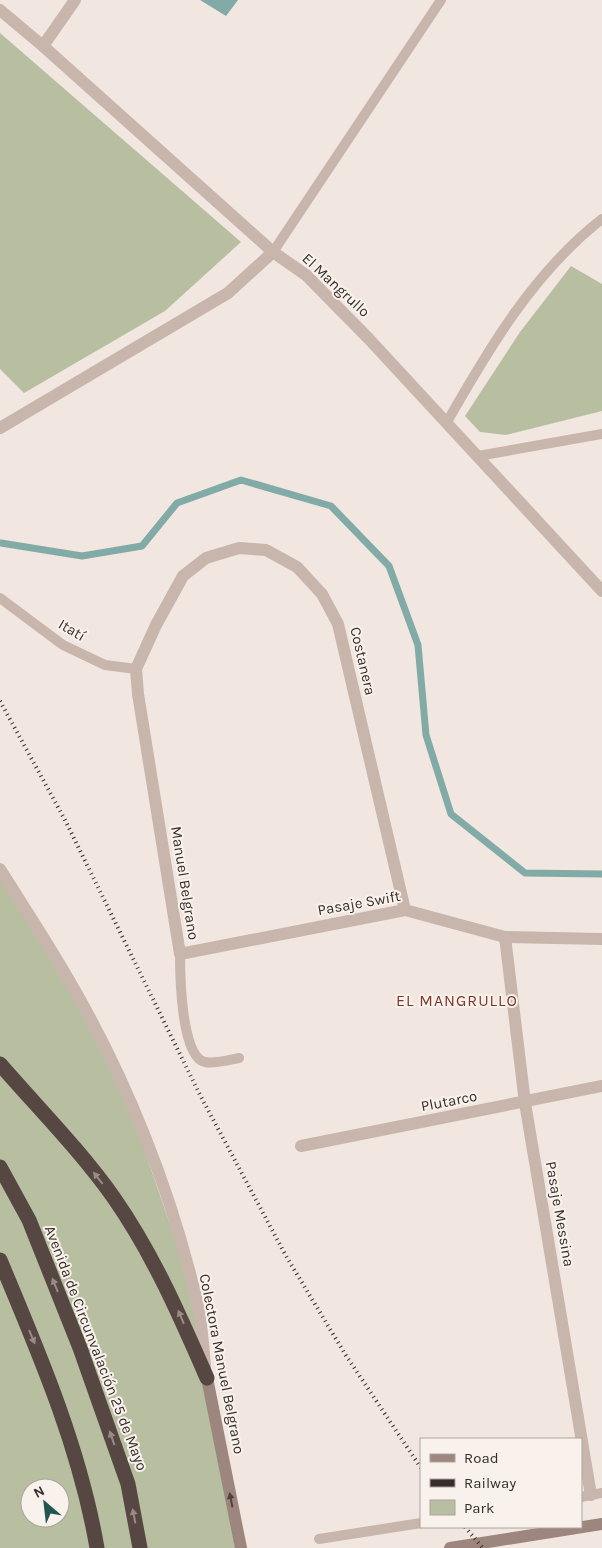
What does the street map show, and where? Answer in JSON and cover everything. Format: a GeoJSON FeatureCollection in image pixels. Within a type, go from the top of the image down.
{"type":"FeatureCollection","features":[{"type":"Feature","properties":{"kind":"highway"},"geometry":{"type":"LineString","coordinates":[[0,1064],[66,1136],[114,1198],[158,1271],[206,1378]]}},
{"type":"Feature","properties":{"kind":"highway","name":"Avenida de Circunvalación 25 de Mayo"},"geometry":{"type":"LineString","coordinates":[[0,1167],[33,1229],[80,1348],[128,1484],[140,1548]]}},
{"type":"Feature","properties":{"kind":"highway"},"geometry":{"type":"LineString","coordinates":[[0,1260],[43,1363],[89,1498],[97,1548]]}},
{"type":"Feature","properties":{"kind":"main road","name":"Colectora Manuel Belgrano"},"geometry":{"type":"LineString","coordinates":[[206,1378],[240,1548]]}},
{"type":"Feature","properties":{"kind":"main road"},"geometry":{"type":"LineString","coordinates":[[582,1527],[602,1524]]}},
{"type":"Feature","properties":{"kind":"main road"},"geometry":{"type":"LineString","coordinates":[[450,1548],[577,1528]]}},
{"type":"Feature","properties":{"kind":"street"},"geometry":{"type":"LineString","coordinates":[[44,46],[75,0]]}},
{"type":"Feature","properties":{"kind":"street","name":"El Mangrullo"},"geometry":{"type":"LineString","coordinates":[[0,10],[44,46],[273,252],[306,275],[447,422],[602,591]]}},
{"type":"Feature","properties":{"kind":"street"},"geometry":{"type":"LineString","coordinates":[[0,428],[228,293],[273,252]]}},
{"type":"Feature","properties":{"kind":"street","name":"Costanera"},"geometry":{"type":"LineString","coordinates":[[136,669],[156,625],[183,576],[206,558],[239,548],[266,550],[297,567],[322,594],[338,624],[405,910]]}},
{"type":"Feature","properties":{"kind":"street","name":"Manuel Belgrano"},"geometry":{"type":"LineString","coordinates":[[136,669],[138,694],[180,954]]}},
{"type":"Feature","properties":{"kind":"street","name":"Colectora Manuel Belgrano"},"geometry":{"type":"LineString","coordinates":[[0,869],[67,977],[118,1073],[146,1141],[171,1212],[197,1303],[206,1378]]}},
{"type":"Feature","properties":{"kind":"street","name":"Pasaje Swift"},"geometry":{"type":"LineString","coordinates":[[180,954],[405,910],[505,937],[602,940]]}},
{"type":"Feature","properties":{"kind":"street","name":"Pasaje Messina"},"geometry":{"type":"LineString","coordinates":[[505,937],[525,1103],[581,1438]]}},
{"type":"Feature","properties":{"kind":"street","name":"Plutarco"},"geometry":{"type":"LineString","coordinates":[[301,1146],[525,1103],[602,1086]]}},
{"type":"Feature","properties":{"kind":"street","name":"Pasaje Messina"},"geometry":{"type":"LineString","coordinates":[[582,1442],[591,1495]]}},
{"type":"Feature","properties":{"kind":"lane"},"geometry":{"type":"LineString","coordinates":[[273,252],[441,0]]}},
{"type":"Feature","properties":{"kind":"lane"},"geometry":{"type":"LineString","coordinates":[[447,422],[488,349],[541,277],[602,219]]}},
{"type":"Feature","properties":{"kind":"lane"},"geometry":{"type":"LineString","coordinates":[[478,456],[602,434]]}},
{"type":"Feature","properties":{"kind":"lane","name":"Itatí"},"geometry":{"type":"LineString","coordinates":[[0,598],[63,645],[104,665],[136,669]]}},
{"type":"Feature","properties":{"kind":"lane","name":"Manuel Belgrano"},"geometry":{"type":"LineString","coordinates":[[180,954],[180,994],[186,1027],[196,1057],[204,1062],[239,1058]]}},
{"type":"Feature","properties":{"kind":"lane"},"geometry":{"type":"LineString","coordinates":[[319,1539],[420,1523]]}},
{"type":"Feature","properties":{"kind":"green space"},"geometry":{"type":"Polygon","coordinates":[[[0,33],[241,242],[165,311],[24,393],[0,369],[0,33]]]}},
{"type":"Feature","properties":{"kind":"green space"},"geometry":{"type":"Polygon","coordinates":[[[571,266],[602,284],[602,411],[506,435],[480,432],[465,416],[520,332],[571,266]]]}},
{"type":"Feature","properties":{"kind":"green space"},"geometry":{"type":"Polygon","coordinates":[[[0,869],[118,1073],[197,1303],[241,1548],[0,1548],[0,869]]]}},
{"type":"Feature","properties":{"kind":"water"},"geometry":{"type":"Polygon","coordinates":[[[200,0],[238,0],[226,16],[200,0]]]}},
{"type":"Feature","properties":{"kind":"waterway"},"geometry":{"type":"LineString","coordinates":[[1,543],[82,556],[142,546],[177,503],[241,480],[331,506],[389,566],[418,645],[426,735],[451,814],[525,873],[602,874]]}},
{"type":"Feature","properties":{"kind":"railway"},"geometry":{"type":"LineString","coordinates":[[0,701],[65,820],[200,1095],[286,1256],[345,1354],[420,1466]]}},
{"type":"Feature","properties":{"kind":"railway"},"geometry":{"type":"LineString","coordinates":[[466,1528],[483,1548]]}},
{"type":"Feature","properties":{"kind":"district","name":"EL MANGRULLO"},"geometry":{"type":"Point","coordinates":[457,1000]}}]}
